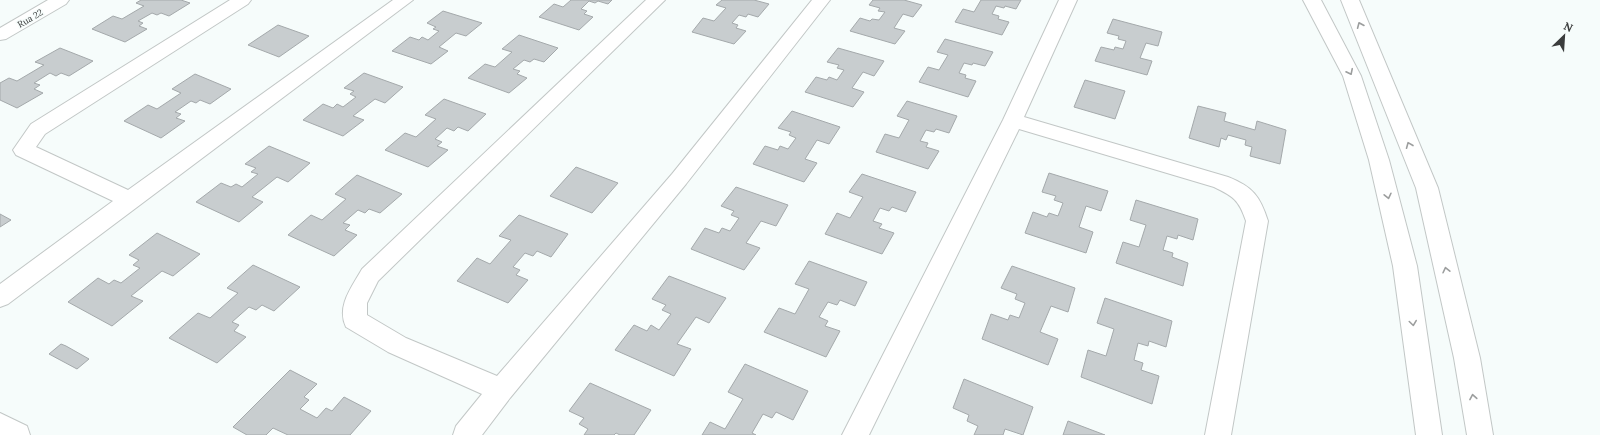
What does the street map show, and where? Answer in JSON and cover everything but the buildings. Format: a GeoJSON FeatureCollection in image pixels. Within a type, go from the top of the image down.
{"type":"FeatureCollection","features":[{"type":"Feature","properties":{"kind":"street","name":"Rua 22"},"geometry":{"type":"LineString","coordinates":[[0,35],[60,0]]}},
{"type":"Feature","properties":{"kind":"street"},"geometry":{"type":"LineString","coordinates":[[130,200],[23,150],[38,128],[242,0]]}},
{"type":"Feature","properties":{"kind":"street"},"geometry":{"type":"LineString","coordinates":[[0,297],[404,0]]}},
{"type":"Feature","properties":{"kind":"street"},"geometry":{"type":"LineString","coordinates":[[501,390],[397,345],[355,320],[355,303],[370,275],[656,0]]}},
{"type":"Feature","properties":{"kind":"street"},"geometry":{"type":"LineString","coordinates":[[466,435],[501,390],[679,179],[821,0]]}},
{"type":"Feature","properties":{"kind":"street"},"geometry":{"type":"LineString","coordinates":[[855,435],[1013,120],[1068,0]]}},
{"type":"Feature","properties":{"kind":"street"},"geometry":{"type":"LineString","coordinates":[[1312,0],[1352,76],[1379,160],[1405,266],[1429,435]]}},
{"type":"Feature","properties":{"kind":"street"},"geometry":{"type":"LineString","coordinates":[[1320,0],[1346,0]]}},
{"type":"Feature","properties":{"kind":"street"},"geometry":{"type":"LineString","coordinates":[[1350,0],[1427,188],[1466,358],[1480,435]]}},
{"type":"Feature","properties":{"kind":"street"},"geometry":{"type":"LineString","coordinates":[[1013,120],[1221,182],[1236,188],[1246,195],[1257,222],[1218,435]]}},
{"type":"Feature","properties":{"kind":"street"},"geometry":{"type":"LineString","coordinates":[[0,425],[17,435]]}}]}
